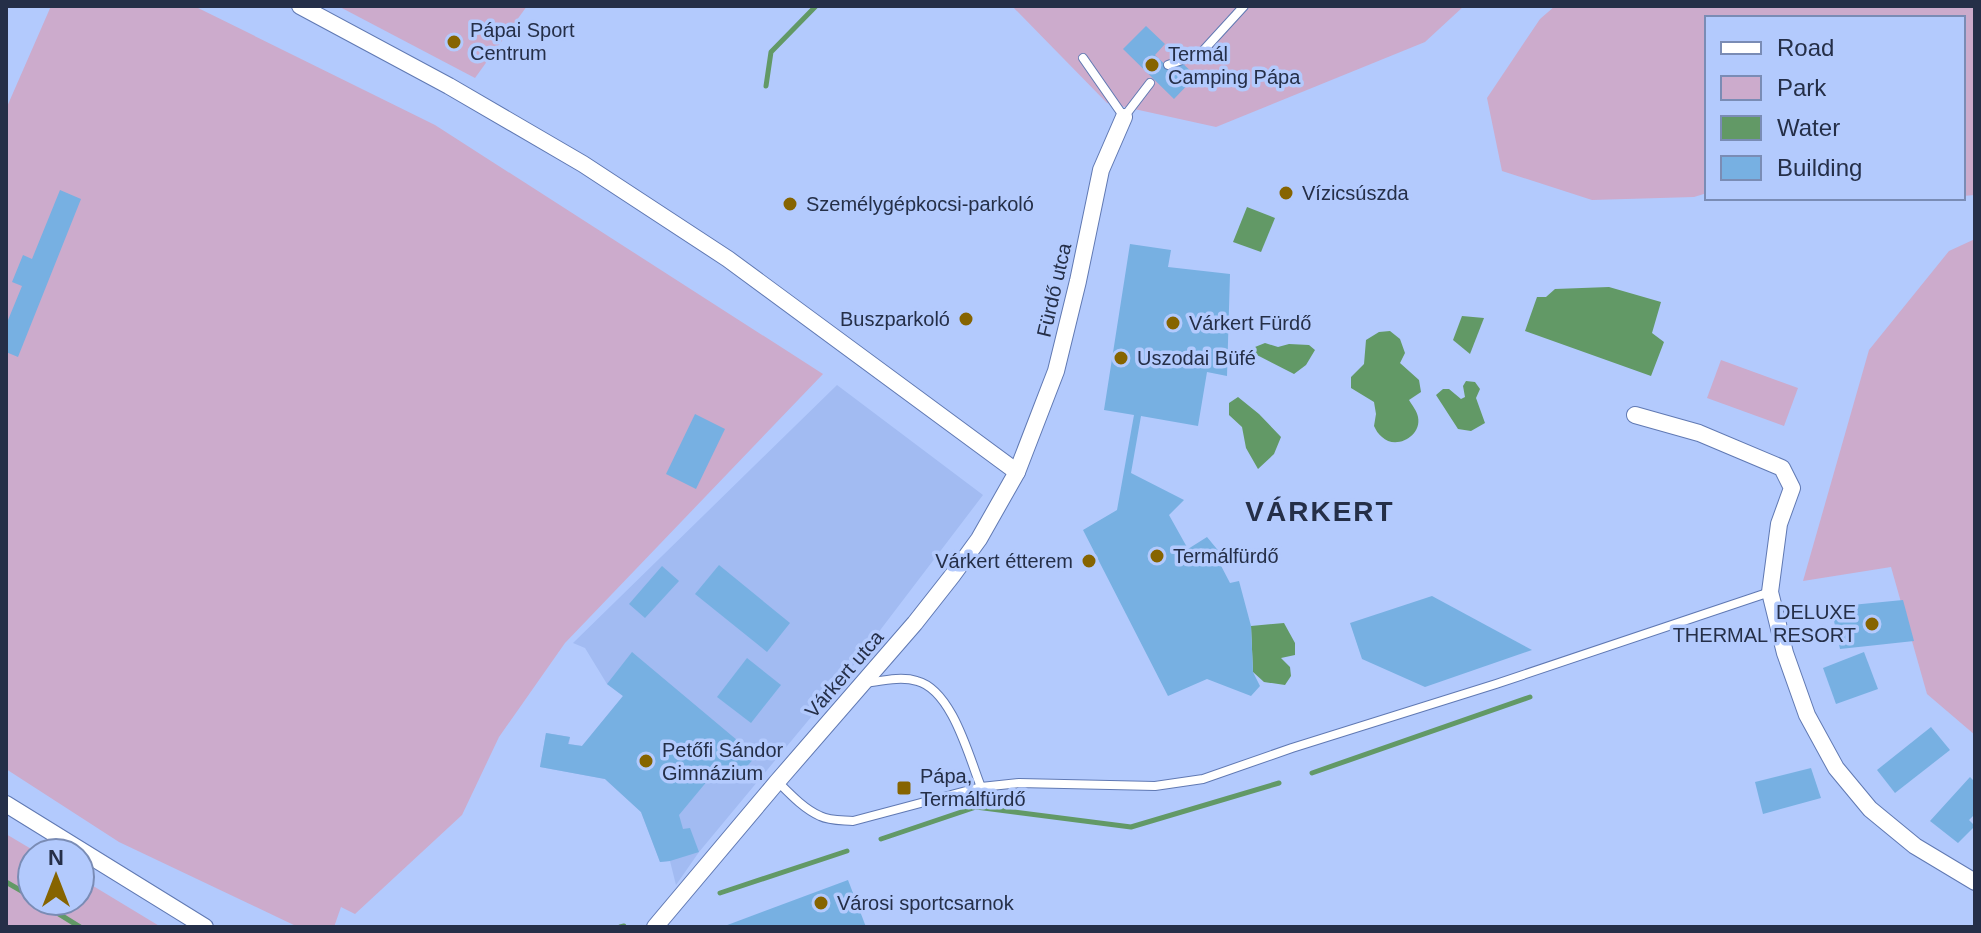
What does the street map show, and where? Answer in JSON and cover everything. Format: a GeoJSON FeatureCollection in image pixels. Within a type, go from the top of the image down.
{"type":"FeatureCollection","features":[{"type":"Feature","properties":{"kind":"street"},"geometry":{"type":"LineString","coordinates":[[300,6],[449,86],[583,164],[728,259],[1017,472]]}},
{"type":"Feature","properties":{"kind":"street","name":"Fürdő utca"},"geometry":{"type":"LineString","coordinates":[[1017,472],[1056,371],[1101,170],[1124,117]]}},
{"type":"Feature","properties":{"kind":"street"},"geometry":{"type":"LineString","coordinates":[[1635,415],[1699,433],[1782,468],[1792,488],[1779,524],[1770,592],[1785,653],[1807,715],[1836,768],[1870,809],[1915,846],[1975,882]]}},
{"type":"Feature","properties":{"kind":"street","name":"Várkert utca"},"geometry":{"type":"LineString","coordinates":[[655,927],[915,623],[979,539],[1017,472]]}},
{"type":"Feature","properties":{"kind":"street"},"geometry":{"type":"LineString","coordinates":[[6,804],[205,927]]}},
{"type":"Feature","properties":{"kind":"lane"},"geometry":{"type":"LineString","coordinates":[[1168,65],[1201,53],[1244,6]]}},
{"type":"Feature","properties":{"kind":"lane"},"geometry":{"type":"LineString","coordinates":[[1083,58],[1124,117],[1150,83]]}},
{"type":"Feature","properties":{"kind":"lane"},"geometry":{"type":"LineString","coordinates":[[777,782],[819,816],[853,821],[981,787],[1019,783],[1155,786],[1203,779],[1770,592]]}},
{"type":"Feature","properties":{"kind":"lane"},"geometry":{"type":"LineString","coordinates":[[862,683],[897,679],[917,681],[930,688],[954,718],[981,787]]}},
{"type":"Feature","properties":{"kind":"shaded area"},"geometry":{"type":"Polygon","coordinates":[[[837,385],[983,495],[846,675],[699,852],[676,885],[670,861],[660,862],[641,812],[605,779],[540,767],[546,733],[570,737],[569,744],[582,746],[623,696],[607,684],[585,648],[573,643],[837,385]]]}},
{"type":"Feature","properties":{"kind":"green space"},"geometry":{"type":"Polygon","coordinates":[[[51,6],[194,6],[435,125],[823,374],[565,643],[499,737],[462,815],[355,914],[341,907],[334,927],[298,927],[119,842],[6,769],[6,109],[51,6]]]}},
{"type":"Feature","properties":{"kind":"green space","name":"Pápai Sport Centrum"},"geometry":{"type":"Polygon","coordinates":[[[338,6],[527,6],[475,78],[338,6]]]}},
{"type":"Feature","properties":{"kind":"green space"},"geometry":{"type":"Polygon","coordinates":[[[1012,6],[1464,6],[1425,42],[1216,127],[1107,103],[1012,6]]]}},
{"type":"Feature","properties":{"kind":"green space"},"geometry":{"type":"Polygon","coordinates":[[[1555,6],[1975,6],[1975,195],[1965,196],[1965,16],[1705,16],[1705,194],[1694,197],[1592,200],[1502,171],[1487,98],[1540,19],[1555,6]]]}},
{"type":"Feature","properties":{"kind":"green space"},"geometry":{"type":"Polygon","coordinates":[[[1975,239],[1975,735],[1927,694],[1891,567],[1803,581],[1869,350],[1949,251],[1975,239]]]}},
{"type":"Feature","properties":{"kind":"green space"},"geometry":{"type":"Polygon","coordinates":[[[1721,360],[1798,388],[1784,426],[1707,398],[1721,360]]]}},
{"type":"Feature","properties":{"kind":"green space"},"geometry":{"type":"Polygon","coordinates":[[[6,834],[16,840],[16,917],[96,917],[96,888],[161,927],[6,927],[6,834]]]}},
{"type":"Feature","properties":{"kind":"water"},"geometry":{"type":"Polygon","coordinates":[[[1247,207],[1275,218],[1261,252],[1233,242],[1247,207]]]}},
{"type":"Feature","properties":{"kind":"water"},"geometry":{"type":"Polygon","coordinates":[[[1609,287],[1661,302],[1652,333],[1664,342],[1651,376],[1525,331],[1537,297],[1546,297],[1555,289],[1609,287]]]}},
{"type":"Feature","properties":{"kind":"water"},"geometry":{"type":"Polygon","coordinates":[[[1462,316],[1484,318],[1470,354],[1453,340],[1462,316]]]}},
{"type":"Feature","properties":{"kind":"water"},"geometry":{"type":"Polygon","coordinates":[[[1390,331],[1400,339],[1405,353],[1400,363],[1419,380],[1421,392],[1409,400],[1418,417],[1416,430],[1400,442],[1387,441],[1378,433],[1374,426],[1374,402],[1351,388],[1351,377],[1364,364],[1366,340],[1379,332],[1390,331]]]}},
{"type":"Feature","properties":{"kind":"water"},"geometry":{"type":"Polygon","coordinates":[[[1265,343],[1278,347],[1309,345],[1315,350],[1306,365],[1294,374],[1255,354],[1255,347],[1265,343]]]}},
{"type":"Feature","properties":{"kind":"water"},"geometry":{"type":"Polygon","coordinates":[[[1466,381],[1475,382],[1480,389],[1476,398],[1485,423],[1471,431],[1458,429],[1436,395],[1443,389],[1449,389],[1461,399],[1465,397],[1463,386],[1466,381]]]}},
{"type":"Feature","properties":{"kind":"water"},"geometry":{"type":"Polygon","coordinates":[[[1238,397],[1281,437],[1274,454],[1258,469],[1246,448],[1242,427],[1229,415],[1229,403],[1238,397]]]}},
{"type":"Feature","properties":{"kind":"water"},"geometry":{"type":"Polygon","coordinates":[[[1284,623],[1295,643],[1295,655],[1281,658],[1290,667],[1291,676],[1285,685],[1264,682],[1253,672],[1251,626],[1284,623]]]}},
{"type":"Feature","properties":{"kind":"building","name":"Termál Camping Pápa"},"geometry":{"type":"Polygon","coordinates":[[[1146,26],[1165,44],[1155,55],[1170,69],[1179,60],[1196,76],[1174,99],[1123,49],[1146,26]]]}},
{"type":"Feature","properties":{"kind":"building"},"geometry":{"type":"Polygon","coordinates":[[[60,190],[81,199],[18,357],[6,352],[6,325],[22,286],[12,282],[23,255],[32,259],[60,190]]]}},
{"type":"Feature","properties":{"kind":"building"},"geometry":{"type":"Polygon","coordinates":[[[1130,244],[1171,250],[1168,267],[1230,274],[1227,376],[1207,372],[1198,426],[1141,416],[1131,473],[1184,500],[1169,515],[1188,549],[1207,537],[1221,554],[1217,558],[1230,583],[1239,581],[1251,626],[1253,672],[1260,686],[1251,696],[1207,679],[1168,696],[1083,530],[1117,510],[1134,415],[1104,410],[1130,244]]]}},
{"type":"Feature","properties":{"kind":"building"},"geometry":{"type":"Polygon","coordinates":[[[695,414],[725,429],[696,489],[666,474],[695,414]]]}},
{"type":"Feature","properties":{"kind":"building"},"geometry":{"type":"Polygon","coordinates":[[[719,565],[790,623],[767,652],[695,594],[719,565]]]}},
{"type":"Feature","properties":{"kind":"building"},"geometry":{"type":"Polygon","coordinates":[[[662,566],[679,581],[645,618],[629,604],[662,566]]]}},
{"type":"Feature","properties":{"kind":"building"},"geometry":{"type":"Polygon","coordinates":[[[1432,596],[1532,650],[1425,687],[1362,659],[1350,623],[1432,596]]]}},
{"type":"Feature","properties":{"kind":"building","name":"DELUXE THERMAL RESORT"},"geometry":{"type":"Polygon","coordinates":[[[1903,600],[1914,641],[1840,649],[1831,607],[1903,600]]]}},
{"type":"Feature","properties":{"kind":"building","name":"Petőfi Sándor Gimnázium"},"geometry":{"type":"Polygon","coordinates":[[[632,652],[756,756],[735,780],[718,768],[679,815],[683,829],[690,828],[699,852],[670,861],[660,862],[641,812],[605,779],[540,767],[546,733],[570,737],[568,744],[582,746],[623,696],[607,684],[632,652]]]}},
{"type":"Feature","properties":{"kind":"building"},"geometry":{"type":"Polygon","coordinates":[[[1864,652],[1878,689],[1836,704],[1823,668],[1864,652]]]}},
{"type":"Feature","properties":{"kind":"building"},"geometry":{"type":"Polygon","coordinates":[[[747,658],[781,685],[751,723],[717,697],[747,658]]]}},
{"type":"Feature","properties":{"kind":"building"},"geometry":{"type":"Polygon","coordinates":[[[1931,727],[1950,750],[1895,793],[1877,770],[1931,727]]]}},
{"type":"Feature","properties":{"kind":"building"},"geometry":{"type":"Polygon","coordinates":[[[1811,768],[1821,798],[1763,814],[1755,782],[1811,768]]]}},
{"type":"Feature","properties":{"kind":"building"},"geometry":{"type":"Polygon","coordinates":[[[1970,777],[1975,782],[1975,814],[1969,820],[1975,826],[1958,843],[1930,821],[1970,777]]]}},
{"type":"Feature","properties":{"kind":"building","name":"Városi sportcsarnok"},"geometry":{"type":"Polygon","coordinates":[[[848,880],[866,927],[722,927],[848,880]]]}},
{"type":"Feature","properties":{"kind":"waterway"},"geometry":{"type":"LineString","coordinates":[[766,86],[771,52],[816,6]]}},
{"type":"Feature","properties":{"kind":"waterway"},"geometry":{"type":"LineString","coordinates":[[1312,773],[1530,697]]}},
{"type":"Feature","properties":{"kind":"waterway"},"geometry":{"type":"LineString","coordinates":[[881,839],[976,807],[1131,827],[1279,783]]}},
{"type":"Feature","properties":{"kind":"waterway"},"geometry":{"type":"LineString","coordinates":[[720,893],[847,851]]}},
{"type":"Feature","properties":{"kind":"waterway"},"geometry":{"type":"LineString","coordinates":[[6,882],[16,888]]}},
{"type":"Feature","properties":{"kind":"waterway"},"geometry":{"type":"LineString","coordinates":[[64,917],[80,927]]}},
{"type":"Feature","properties":{"kind":"waterway"},"geometry":{"type":"LineString","coordinates":[[620,927],[624,926]]}},
{"type":"Feature","properties":{"kind":"place","name":"Pápai Sport Centrum"},"geometry":{"type":"Point","coordinates":[454,42]}},
{"type":"Feature","properties":{"kind":"place","name":"Termál Camping Pápa"},"geometry":{"type":"Point","coordinates":[1152,65]}},
{"type":"Feature","properties":{"kind":"place","name":"Vízicsúszda"},"geometry":{"type":"Point","coordinates":[1286,193]}},
{"type":"Feature","properties":{"kind":"place","name":"Személygépkocsi-parkoló"},"geometry":{"type":"Point","coordinates":[790,204]}},
{"type":"Feature","properties":{"kind":"place","name":"Buszparkoló"},"geometry":{"type":"Point","coordinates":[966,319]}},
{"type":"Feature","properties":{"kind":"place","name":"Várkert Fürdő"},"geometry":{"type":"Point","coordinates":[1173,323]}},
{"type":"Feature","properties":{"kind":"place","name":"Uszodai Büfé"},"geometry":{"type":"Point","coordinates":[1121,358]}},
{"type":"Feature","properties":{"kind":"place","name":"Termálfürdő"},"geometry":{"type":"Point","coordinates":[1157,556]}},
{"type":"Feature","properties":{"kind":"place","name":"Várkert étterem"},"geometry":{"type":"Point","coordinates":[1089,561]}},
{"type":"Feature","properties":{"kind":"place","name":"DELUXE THERMAL RESORT"},"geometry":{"type":"Point","coordinates":[1872,624]}},
{"type":"Feature","properties":{"kind":"place","name":"Petőfi Sándor Gimnázium"},"geometry":{"type":"Point","coordinates":[646,761]}},
{"type":"Feature","properties":{"kind":"place","name":"Pápa, Termálfürdő"},"geometry":{"type":"Point","coordinates":[904,788]}},
{"type":"Feature","properties":{"kind":"place","name":"Városi sportcsarnok"},"geometry":{"type":"Point","coordinates":[821,903]}},
{"type":"Feature","properties":{"kind":"district","name":"VÁRKERT"},"geometry":{"type":"Point","coordinates":[1320,511]}}]}
